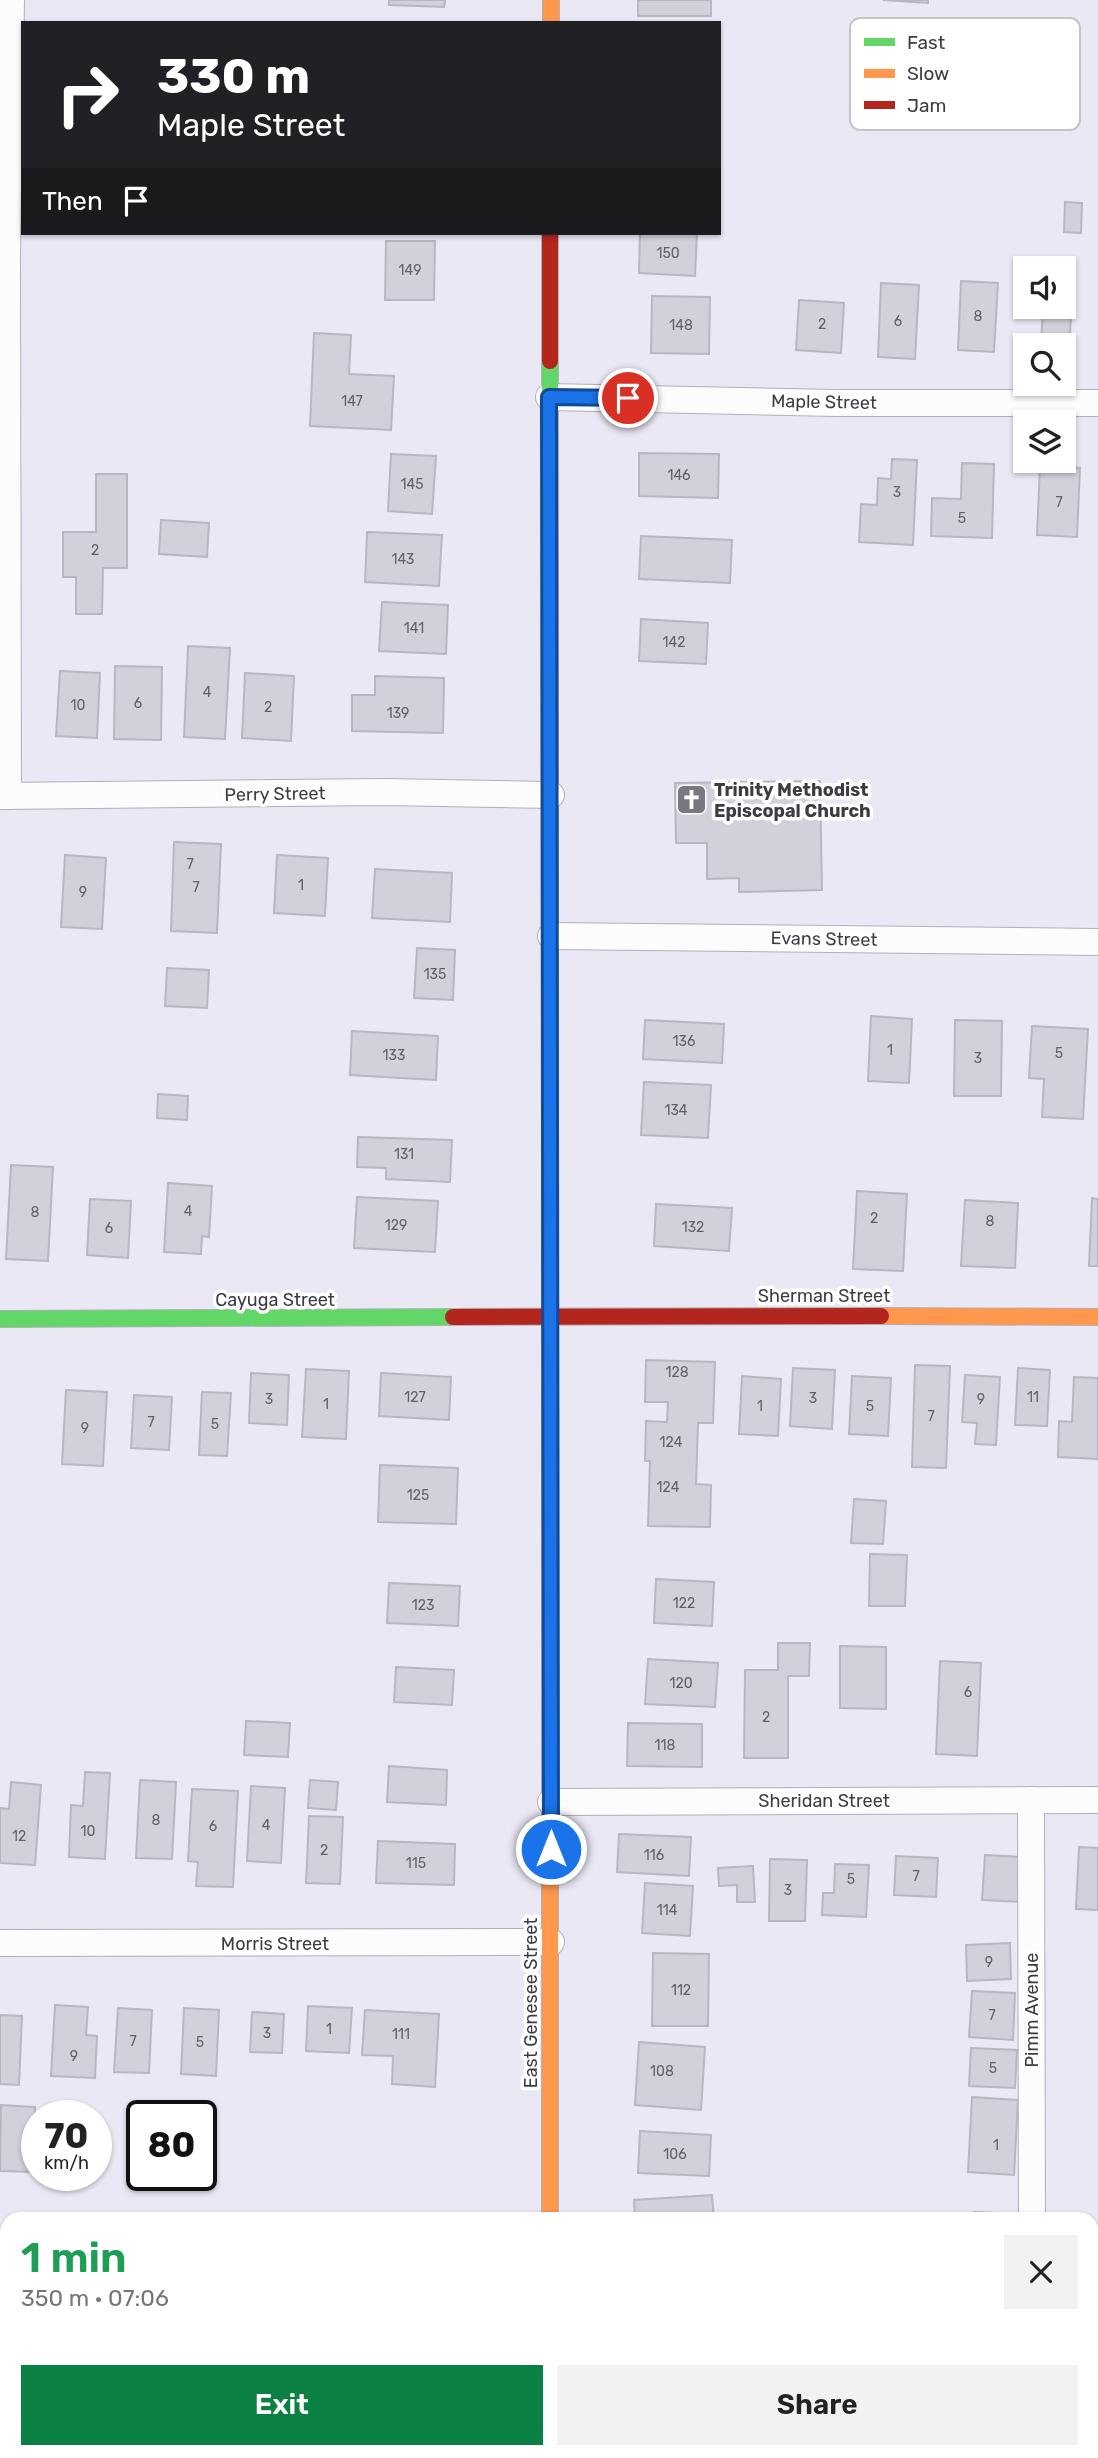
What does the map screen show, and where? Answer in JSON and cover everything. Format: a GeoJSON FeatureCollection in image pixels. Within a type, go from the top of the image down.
{"type":"FeatureCollection","features":[{"type":"Feature","properties":{"kind":"main road"},"geometry":{"type":"LineString","coordinates":[[551,0],[551,21]]}},
{"type":"Feature","properties":{"kind":"main road","name":"East Genesee Street"},"geometry":{"type":"LineString","coordinates":[[550,235],[550,2212]]}},
{"type":"Feature","properties":{"kind":"main road","name":"Sherman Street"},"geometry":{"type":"LineString","coordinates":[[550,1318],[773,1315],[1098,1317]]}},
{"type":"Feature","properties":{"kind":"main road","name":"Cayuga Street"},"geometry":{"type":"LineString","coordinates":[[0,1319],[550,1318]]}},
{"type":"Feature","properties":{"kind":"street"},"geometry":{"type":"LineString","coordinates":[[4,796],[11,0]]}},
{"type":"Feature","properties":{"kind":"street","name":"Maple Street"},"geometry":{"type":"LineString","coordinates":[[549,397],[837,403],[1098,403]]}},
{"type":"Feature","properties":{"kind":"street","name":"Perry Street"},"geometry":{"type":"LineString","coordinates":[[4,796],[385,792],[551,794]]}},
{"type":"Feature","properties":{"kind":"street","name":"Evans Street"},"geometry":{"type":"LineString","coordinates":[[551,936],[1098,942]]}},
{"type":"Feature","properties":{"kind":"street","name":"Pimm Avenue"},"geometry":{"type":"LineString","coordinates":[[1031,1800],[1032,2212]]}},
{"type":"Feature","properties":{"kind":"street","name":"Sheridan Street"},"geometry":{"type":"LineString","coordinates":[[551,1802],[1098,1800]]}},
{"type":"Feature","properties":{"kind":"street","name":"Morris Street"},"geometry":{"type":"LineString","coordinates":[[0,1942],[551,1942]]}},
{"type":"Feature","properties":{"kind":"building"},"geometry":{"type":"Polygon","coordinates":[[[389,0],[445,0],[444,7],[389,5],[389,0]]]}},
{"type":"Feature","properties":{"kind":"building"},"geometry":{"type":"Polygon","coordinates":[[[638,0],[711,0],[711,16],[638,16],[638,0]]]}},
{"type":"Feature","properties":{"kind":"building"},"geometry":{"type":"Polygon","coordinates":[[[883,0],[928,0],[928,3],[883,0]]]}},
{"type":"Feature","properties":{"kind":"building"},"geometry":{"type":"Polygon","coordinates":[[[1065,202],[1082,203],[1081,233],[1064,232],[1065,202]]]}},
{"type":"Feature","properties":{"kind":"building"},"geometry":{"type":"Polygon","coordinates":[[[640,235],[697,235],[695,276],[639,273],[640,235]]]}},
{"type":"Feature","properties":{"kind":"building"},"geometry":{"type":"Polygon","coordinates":[[[386,241],[435,241],[434,300],[385,300],[386,241]]]}},
{"type":"Feature","properties":{"kind":"building"},"geometry":{"type":"Polygon","coordinates":[[[961,281],[998,283],[994,352],[958,350],[961,281]]]}},
{"type":"Feature","properties":{"kind":"building"},"geometry":{"type":"Polygon","coordinates":[[[881,283],[919,285],[915,359],[878,357],[881,283]]]}},
{"type":"Feature","properties":{"kind":"building"},"geometry":{"type":"Polygon","coordinates":[[[652,296],[710,297],[709,354],[651,353],[652,296]]]}},
{"type":"Feature","properties":{"kind":"building"},"geometry":{"type":"Polygon","coordinates":[[[799,300],[844,303],[841,353],[796,350],[799,300]]]}},
{"type":"Feature","properties":{"kind":"building"},"geometry":{"type":"Polygon","coordinates":[[[1042,319],[1071,319],[1070,333],[1042,333],[1042,319]]]}},
{"type":"Feature","properties":{"kind":"building"},"geometry":{"type":"Polygon","coordinates":[[[314,333],[351,335],[349,374],[394,376],[391,430],[310,426],[314,333]]]}},
{"type":"Feature","properties":{"kind":"building"},"geometry":{"type":"Polygon","coordinates":[[[639,453],[719,454],[718,498],[639,496],[639,453]]]}},
{"type":"Feature","properties":{"kind":"building"},"geometry":{"type":"Polygon","coordinates":[[[391,454],[436,456],[432,514],[388,511],[391,454]]]}},
{"type":"Feature","properties":{"kind":"building"},"geometry":{"type":"Polygon","coordinates":[[[892,459],[917,460],[913,545],[859,542],[861,504],[877,505],[878,478],[891,479],[892,459]]]}},
{"type":"Feature","properties":{"kind":"building"},"geometry":{"type":"Polygon","coordinates":[[[962,463],[994,464],[992,538],[931,536],[932,498],[961,499],[962,463]]]}},
{"type":"Feature","properties":{"kind":"building"},"geometry":{"type":"Polygon","coordinates":[[[1076,468],[1080,468],[1077,537],[1037,535],[1040,473],[1076,473],[1076,468]]]}},
{"type":"Feature","properties":{"kind":"building"},"geometry":{"type":"Polygon","coordinates":[[[96,474],[127,474],[127,568],[103,568],[102,614],[76,614],[76,577],[63,577],[63,532],[96,532],[96,474]]]}},
{"type":"Feature","properties":{"kind":"building"},"geometry":{"type":"Polygon","coordinates":[[[161,520],[209,523],[207,557],[159,554],[161,520]]]}},
{"type":"Feature","properties":{"kind":"building"},"geometry":{"type":"Polygon","coordinates":[[[367,532],[442,535],[439,586],[365,582],[367,532]]]}},
{"type":"Feature","properties":{"kind":"building"},"geometry":{"type":"Polygon","coordinates":[[[641,536],[732,540],[730,583],[639,579],[641,536]]]}},
{"type":"Feature","properties":{"kind":"building"},"geometry":{"type":"Polygon","coordinates":[[[382,602],[448,605],[446,654],[379,651],[382,602]]]}},
{"type":"Feature","properties":{"kind":"building"},"geometry":{"type":"Polygon","coordinates":[[[641,619],[708,623],[706,664],[639,661],[641,619]]]}},
{"type":"Feature","properties":{"kind":"building"},"geometry":{"type":"Polygon","coordinates":[[[188,646],[230,648],[225,739],[184,737],[188,646]]]}},
{"type":"Feature","properties":{"kind":"building"},"geometry":{"type":"Polygon","coordinates":[[[115,666],[162,667],[161,740],[114,739],[115,666]]]}},
{"type":"Feature","properties":{"kind":"building"},"geometry":{"type":"Polygon","coordinates":[[[60,671],[100,673],[97,738],[56,736],[60,671]]]}},
{"type":"Feature","properties":{"kind":"building"},"geometry":{"type":"Polygon","coordinates":[[[245,673],[294,676],[291,741],[242,738],[245,673]]]}},
{"type":"Feature","properties":{"kind":"building"},"geometry":{"type":"Polygon","coordinates":[[[375,676],[444,678],[443,733],[352,731],[352,695],[375,695],[375,676]]]}},
{"type":"Feature","properties":{"kind":"building"},"geometry":{"type":"Polygon","coordinates":[[[820,781],[822,890],[739,892],[739,878],[707,879],[707,843],[676,843],[675,783],[820,781]]]}},
{"type":"Feature","properties":{"kind":"building"},"geometry":{"type":"Polygon","coordinates":[[[174,842],[221,844],[217,933],[171,931],[174,842]]]}},
{"type":"Feature","properties":{"kind":"building"},"geometry":{"type":"Polygon","coordinates":[[[65,855],[106,858],[102,929],[61,927],[65,855]]]}},
{"type":"Feature","properties":{"kind":"building"},"geometry":{"type":"Polygon","coordinates":[[[277,855],[328,858],[325,916],[274,913],[277,855]]]}},
{"type":"Feature","properties":{"kind":"building"},"geometry":{"type":"Polygon","coordinates":[[[375,869],[452,873],[450,922],[372,918],[375,869]]]}},
{"type":"Feature","properties":{"kind":"building"},"geometry":{"type":"Polygon","coordinates":[[[417,948],[455,950],[453,1000],[414,998],[417,948]]]}},
{"type":"Feature","properties":{"kind":"building"},"geometry":{"type":"Polygon","coordinates":[[[167,968],[209,970],[207,1008],[165,1006],[167,968]]]}},
{"type":"Feature","properties":{"kind":"building"},"geometry":{"type":"Polygon","coordinates":[[[871,1016],[912,1019],[909,1083],[868,1081],[871,1016]]]}},
{"type":"Feature","properties":{"kind":"building"},"geometry":{"type":"Polygon","coordinates":[[[645,1020],[724,1024],[722,1063],[643,1059],[645,1020]]]}},
{"type":"Feature","properties":{"kind":"building"},"geometry":{"type":"Polygon","coordinates":[[[955,1020],[1002,1021],[1001,1096],[954,1096],[955,1020]]]}},
{"type":"Feature","properties":{"kind":"building"},"geometry":{"type":"Polygon","coordinates":[[[1032,1026],[1088,1029],[1083,1119],[1042,1117],[1044,1079],[1029,1078],[1032,1026]]]}},
{"type":"Feature","properties":{"kind":"building"},"geometry":{"type":"Polygon","coordinates":[[[352,1031],[438,1036],[436,1080],[350,1075],[352,1031]]]}},
{"type":"Feature","properties":{"kind":"building"},"geometry":{"type":"Polygon","coordinates":[[[644,1082],[711,1085],[708,1138],[641,1135],[644,1082]]]}},
{"type":"Feature","properties":{"kind":"building"},"geometry":{"type":"Polygon","coordinates":[[[158,1094],[188,1096],[187,1120],[157,1118],[158,1094]]]}},
{"type":"Feature","properties":{"kind":"building"},"geometry":{"type":"Polygon","coordinates":[[[358,1137],[452,1140],[450,1182],[386,1179],[386,1168],[357,1167],[358,1137]]]}},
{"type":"Feature","properties":{"kind":"building"},"geometry":{"type":"Polygon","coordinates":[[[11,1165],[53,1167],[48,1261],[6,1259],[11,1165]]]}},
{"type":"Feature","properties":{"kind":"building"},"geometry":{"type":"Polygon","coordinates":[[[168,1183],[212,1186],[209,1237],[202,1236],[201,1254],[164,1252],[168,1183]]]}},
{"type":"Feature","properties":{"kind":"building"},"geometry":{"type":"Polygon","coordinates":[[[857,1191],[907,1194],[903,1271],[853,1269],[857,1191]]]}},
{"type":"Feature","properties":{"kind":"building"},"geometry":{"type":"Polygon","coordinates":[[[357,1197],[438,1201],[435,1252],[354,1248],[357,1197]]]}},
{"type":"Feature","properties":{"kind":"building"},"geometry":{"type":"Polygon","coordinates":[[[1092,1198],[1098,1199],[1098,1266],[1089,1266],[1092,1198]]]}},
{"type":"Feature","properties":{"kind":"building"},"geometry":{"type":"Polygon","coordinates":[[[90,1199],[131,1201],[128,1258],[87,1255],[90,1199]]]}},
{"type":"Feature","properties":{"kind":"building"},"geometry":{"type":"Polygon","coordinates":[[[965,1200],[1018,1203],[1015,1268],[961,1266],[965,1200]]]}},
{"type":"Feature","properties":{"kind":"building"},"geometry":{"type":"Polygon","coordinates":[[[656,1204],[732,1208],[729,1251],[654,1246],[656,1204]]]}},
{"type":"Feature","properties":{"kind":"building"},"geometry":{"type":"Polygon","coordinates":[[[646,1360],[715,1362],[713,1423],[698,1423],[696,1484],[711,1485],[710,1527],[648,1526],[650,1461],[645,1461],[646,1421],[667,1422],[668,1402],[645,1402],[646,1360]]]}},
{"type":"Feature","properties":{"kind":"building"},"geometry":{"type":"Polygon","coordinates":[[[915,1365],[950,1366],[946,1468],[912,1467],[915,1365]]]}},
{"type":"Feature","properties":{"kind":"building"},"geometry":{"type":"Polygon","coordinates":[[[793,1368],[835,1370],[832,1429],[790,1426],[793,1368]]]}},
{"type":"Feature","properties":{"kind":"building"},"geometry":{"type":"Polygon","coordinates":[[[1018,1368],[1050,1370],[1047,1426],[1015,1425],[1018,1368]]]}},
{"type":"Feature","properties":{"kind":"building"},"geometry":{"type":"Polygon","coordinates":[[[306,1369],[349,1371],[346,1439],[302,1437],[306,1369]]]}},
{"type":"Feature","properties":{"kind":"building"},"geometry":{"type":"Polygon","coordinates":[[[251,1373],[289,1375],[287,1425],[249,1423],[251,1373]]]}},
{"type":"Feature","properties":{"kind":"building"},"geometry":{"type":"Polygon","coordinates":[[[381,1373],[451,1377],[449,1420],[379,1416],[381,1373]]]}},
{"type":"Feature","properties":{"kind":"building"},"geometry":{"type":"Polygon","coordinates":[[[965,1375],[1000,1377],[996,1445],[975,1444],[977,1423],[962,1422],[965,1375]]]}},
{"type":"Feature","properties":{"kind":"building"},"geometry":{"type":"Polygon","coordinates":[[[742,1376],[781,1379],[778,1436],[739,1434],[742,1376]]]}},
{"type":"Feature","properties":{"kind":"building"},"geometry":{"type":"Polygon","coordinates":[[[852,1376],[891,1378],[888,1436],[849,1434],[852,1376]]]}},
{"type":"Feature","properties":{"kind":"building"},"geometry":{"type":"Polygon","coordinates":[[[1074,1377],[1098,1378],[1098,1459],[1058,1457],[1059,1421],[1072,1422],[1074,1377]]]}},
{"type":"Feature","properties":{"kind":"building"},"geometry":{"type":"Polygon","coordinates":[[[66,1390],[107,1392],[103,1466],[62,1464],[66,1390]]]}},
{"type":"Feature","properties":{"kind":"building"},"geometry":{"type":"Polygon","coordinates":[[[202,1392],[231,1393],[227,1456],[199,1455],[202,1392]]]}},
{"type":"Feature","properties":{"kind":"building"},"geometry":{"type":"Polygon","coordinates":[[[134,1395],[172,1397],[169,1450],[131,1448],[134,1395]]]}},
{"type":"Feature","properties":{"kind":"building"},"geometry":{"type":"Polygon","coordinates":[[[380,1465],[458,1468],[456,1524],[378,1522],[380,1465]]]}},
{"type":"Feature","properties":{"kind":"building"},"geometry":{"type":"Polygon","coordinates":[[[854,1499],[886,1501],[883,1544],[851,1543],[854,1499]]]}},
{"type":"Feature","properties":{"kind":"building"},"geometry":{"type":"Polygon","coordinates":[[[870,1554],[907,1555],[905,1606],[869,1606],[870,1554]]]}},
{"type":"Feature","properties":{"kind":"building"},"geometry":{"type":"Polygon","coordinates":[[[656,1579],[714,1582],[712,1626],[654,1623],[656,1579]]]}},
{"type":"Feature","properties":{"kind":"building"},"geometry":{"type":"Polygon","coordinates":[[[389,1583],[460,1586],[458,1626],[387,1623],[389,1583]]]}},
{"type":"Feature","properties":{"kind":"building"},"geometry":{"type":"Polygon","coordinates":[[[778,1643],[810,1643],[809,1676],[788,1676],[788,1758],[744,1758],[745,1670],[778,1670],[778,1643]]]}},
{"type":"Feature","properties":{"kind":"building"},"geometry":{"type":"Polygon","coordinates":[[[840,1646],[886,1647],[886,1709],[840,1708],[840,1646]]]}},
{"type":"Feature","properties":{"kind":"building"},"geometry":{"type":"Polygon","coordinates":[[[648,1659],[718,1663],[715,1707],[645,1704],[648,1659]]]}},
{"type":"Feature","properties":{"kind":"building"},"geometry":{"type":"Polygon","coordinates":[[[940,1661],[981,1663],[977,1756],[936,1754],[940,1661]]]}},
{"type":"Feature","properties":{"kind":"building"},"geometry":{"type":"Polygon","coordinates":[[[396,1667],[454,1670],[452,1705],[394,1702],[396,1667]]]}},
{"type":"Feature","properties":{"kind":"building"},"geometry":{"type":"Polygon","coordinates":[[[246,1721],[290,1723],[288,1757],[244,1755],[246,1721]]]}},
{"type":"Feature","properties":{"kind":"building"},"geometry":{"type":"Polygon","coordinates":[[[628,1723],[702,1724],[702,1767],[627,1766],[628,1723]]]}},
{"type":"Feature","properties":{"kind":"building"},"geometry":{"type":"Polygon","coordinates":[[[389,1766],[447,1770],[446,1805],[387,1802],[389,1766]]]}},
{"type":"Feature","properties":{"kind":"building"},"geometry":{"type":"Polygon","coordinates":[[[85,1772],[110,1773],[105,1859],[69,1857],[71,1805],[83,1806],[85,1772]]]}},
{"type":"Feature","properties":{"kind":"building"},"geometry":{"type":"Polygon","coordinates":[[[140,1780],[176,1782],[172,1859],[136,1858],[140,1780]]]}},
{"type":"Feature","properties":{"kind":"building"},"geometry":{"type":"Polygon","coordinates":[[[310,1780],[338,1782],[336,1810],[308,1808],[310,1780]]]}},
{"type":"Feature","properties":{"kind":"building"},"geometry":{"type":"Polygon","coordinates":[[[11,1782],[41,1785],[35,1865],[0,1863],[0,1808],[9,1809],[11,1782]]]}},
{"type":"Feature","properties":{"kind":"building"},"geometry":{"type":"Polygon","coordinates":[[[251,1786],[285,1788],[281,1863],[247,1861],[251,1786]]]}},
{"type":"Feature","properties":{"kind":"building"},"geometry":{"type":"Polygon","coordinates":[[[192,1789],[238,1791],[233,1887],[196,1886],[198,1862],[188,1861],[192,1789]]]}},
{"type":"Feature","properties":{"kind":"building"},"geometry":{"type":"Polygon","coordinates":[[[309,1816],[343,1817],[340,1884],[306,1883],[309,1816]]]}},
{"type":"Feature","properties":{"kind":"building"},"geometry":{"type":"Polygon","coordinates":[[[619,1834],[691,1837],[689,1876],[617,1872],[619,1834]]]}},
{"type":"Feature","properties":{"kind":"building"},"geometry":{"type":"Polygon","coordinates":[[[378,1841],[455,1844],[454,1885],[376,1883],[378,1841]]]}},
{"type":"Feature","properties":{"kind":"building"},"geometry":{"type":"Polygon","coordinates":[[[1079,1847],[1098,1848],[1098,1910],[1076,1909],[1079,1847]]]}},
{"type":"Feature","properties":{"kind":"building"},"geometry":{"type":"Polygon","coordinates":[[[985,1855],[1023,1857],[1021,1902],[982,1900],[985,1855]]]}},
{"type":"Feature","properties":{"kind":"building"},"geometry":{"type":"Polygon","coordinates":[[[896,1856],[938,1858],[936,1897],[894,1895],[896,1856]]]}},
{"type":"Feature","properties":{"kind":"building"},"geometry":{"type":"Polygon","coordinates":[[[770,1859],[807,1860],[805,1921],[769,1921],[770,1859]]]}},
{"type":"Feature","properties":{"kind":"building"},"geometry":{"type":"Polygon","coordinates":[[[835,1864],[869,1865],[866,1917],[822,1915],[823,1893],[834,1893],[835,1864]]]}},
{"type":"Feature","properties":{"kind":"building"},"geometry":{"type":"Polygon","coordinates":[[[753,1866],[755,1902],[737,1902],[737,1885],[719,1886],[718,1868],[753,1866]]]}},
{"type":"Feature","properties":{"kind":"building"},"geometry":{"type":"Polygon","coordinates":[[[645,1883],[693,1886],[690,1936],[642,1933],[645,1883]]]}},
{"type":"Feature","properties":{"kind":"building"},"geometry":{"type":"Polygon","coordinates":[[[1010,1943],[1011,1979],[967,1981],[966,1945],[1010,1943]]]}},
{"type":"Feature","properties":{"kind":"building"},"geometry":{"type":"Polygon","coordinates":[[[653,1953],[709,1954],[708,2026],[652,2026],[653,1953]]]}},
{"type":"Feature","properties":{"kind":"building"},"geometry":{"type":"Polygon","coordinates":[[[972,1991],[1015,1993],[1013,2040],[969,2037],[972,1991]]]}},
{"type":"Feature","properties":{"kind":"building"},"geometry":{"type":"Polygon","coordinates":[[[55,2005],[88,2007],[86,2035],[97,2036],[95,2078],[51,2076],[55,2005]]]}},
{"type":"Feature","properties":{"kind":"building"},"geometry":{"type":"Polygon","coordinates":[[[308,2006],[352,2008],[349,2053],[306,2051],[308,2006]]]}},
{"type":"Feature","properties":{"kind":"building"},"geometry":{"type":"Polygon","coordinates":[[[118,2008],[152,2010],[149,2073],[114,2072],[118,2008]]]}},
{"type":"Feature","properties":{"kind":"building"},"geometry":{"type":"Polygon","coordinates":[[[184,2008],[219,2010],[216,2076],[181,2074],[184,2008]]]}},
{"type":"Feature","properties":{"kind":"building"},"geometry":{"type":"Polygon","coordinates":[[[365,2010],[439,2014],[435,2087],[392,2084],[393,2056],[362,2055],[365,2010]]]}},
{"type":"Feature","properties":{"kind":"building"},"geometry":{"type":"Polygon","coordinates":[[[252,2012],[284,2014],[282,2053],[250,2052],[252,2012]]]}},
{"type":"Feature","properties":{"kind":"building"},"geometry":{"type":"Polygon","coordinates":[[[0,2015],[22,2016],[19,2085],[0,2084],[0,2015]]]}},
{"type":"Feature","properties":{"kind":"building"},"geometry":{"type":"Polygon","coordinates":[[[639,2042],[705,2047],[701,2110],[635,2105],[639,2042]]]}},
{"type":"Feature","properties":{"kind":"building"},"geometry":{"type":"Polygon","coordinates":[[[971,2048],[1017,2050],[1015,2088],[969,2086],[971,2048]]]}},
{"type":"Feature","properties":{"kind":"building"},"geometry":{"type":"Polygon","coordinates":[[[972,2097],[1018,2100],[1014,2175],[968,2172],[972,2097]]]}},
{"type":"Feature","properties":{"kind":"building"},"geometry":{"type":"Polygon","coordinates":[[[1,2105],[21,2106],[21,2172],[0,2171],[1,2105]]]}},
{"type":"Feature","properties":{"kind":"building"},"geometry":{"type":"Polygon","coordinates":[[[640,2131],[711,2135],[709,2176],[638,2173],[640,2131]]]}},
{"type":"Feature","properties":{"kind":"building"},"geometry":{"type":"Polygon","coordinates":[[[712,2195],[713,2212],[635,2212],[634,2200],[712,2195]]]}},
{"type":"Feature","properties":{"kind":"traffic: fast"},"geometry":{"type":"LineString","coordinates":[[550,361],[550,715]]}},
{"type":"Feature","properties":{"kind":"traffic: fast"},"geometry":{"type":"LineString","coordinates":[[550,1241],[550,1628]]}},
{"type":"Feature","properties":{"kind":"traffic: fast"},"geometry":{"type":"LineString","coordinates":[[0,1319],[453,1317]]}},
{"type":"Feature","properties":{"kind":"traffic: slow"},"geometry":{"type":"LineString","coordinates":[[551,0],[551,21]]}},
{"type":"Feature","properties":{"kind":"traffic: slow"},"geometry":{"type":"LineString","coordinates":[[881,1316],[1098,1317]]}},
{"type":"Feature","properties":{"kind":"traffic: slow"},"geometry":{"type":"LineString","coordinates":[[550,1628],[550,2212]]}},
{"type":"Feature","properties":{"kind":"traffic: jam"},"geometry":{"type":"LineString","coordinates":[[550,235],[550,361]]}},
{"type":"Feature","properties":{"kind":"traffic: jam"},"geometry":{"type":"LineString","coordinates":[[550,715],[550,1241]]}},
{"type":"Feature","properties":{"kind":"traffic: jam"},"geometry":{"type":"LineString","coordinates":[[453,1317],[881,1316]]}},
{"type":"Feature","properties":{"kind":"place","name":"Trinity Methodist Episcopal Church"},"geometry":{"type":"Point","coordinates":[691,800]}},
{"type":"Feature","properties":{"kind":"route"},"geometry":{"type":"LineString","coordinates":[[551,1849],[549,397],[628,398]]}}]}
